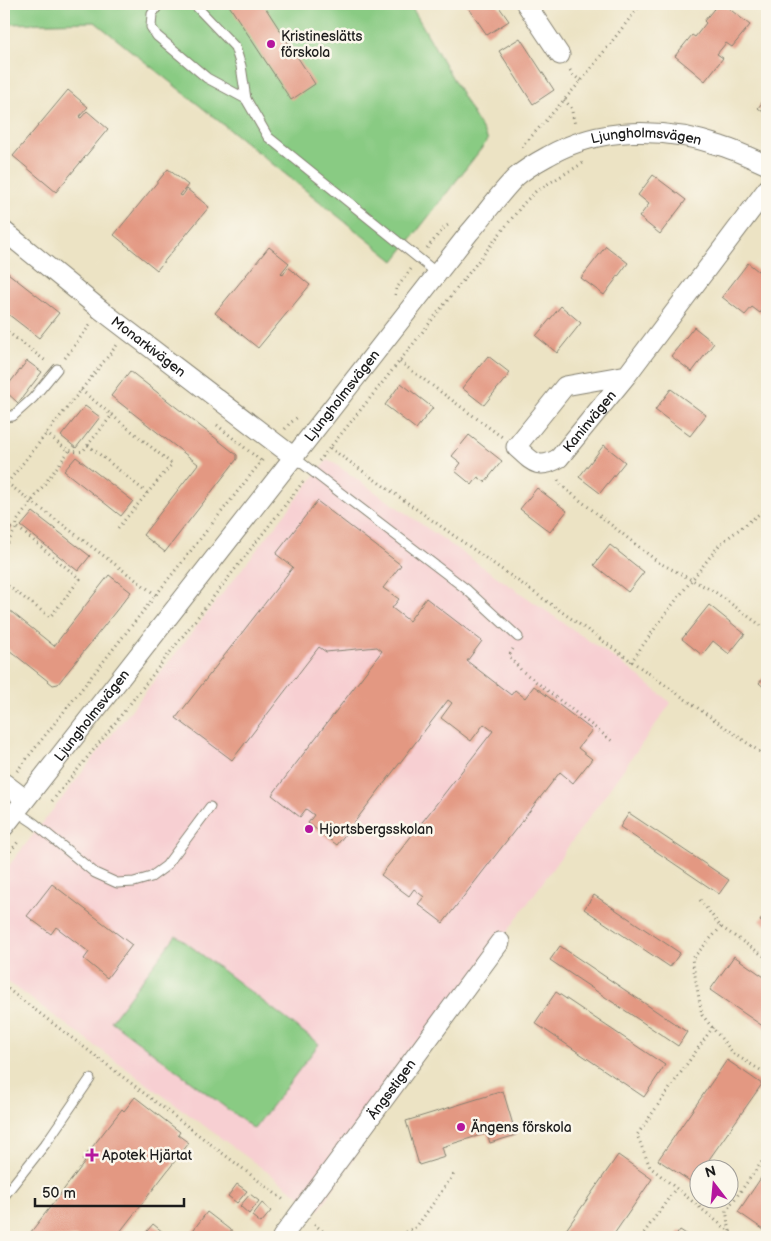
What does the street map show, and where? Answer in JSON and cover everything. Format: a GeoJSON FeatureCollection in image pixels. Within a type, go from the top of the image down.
{"type":"FeatureCollection","features":[{"type":"Feature","properties":{"kind":"street"},"geometry":{"type":"LineString","coordinates":[[526,4],[560,55]]}},
{"type":"Feature","properties":{"kind":"street","name":"Ljungholmsvägen"},"geometry":{"type":"LineString","coordinates":[[4,827],[469,233],[516,177],[559,149],[598,137],[633,131],[689,137],[722,146],[767,165]]}},
{"type":"Feature","properties":{"kind":"street","name":"Kaninvägen"},"geometry":{"type":"LineString","coordinates":[[548,465],[559,458],[627,375],[767,189]]}},
{"type":"Feature","properties":{"kind":"street","name":"Monarkivägen"},"geometry":{"type":"LineString","coordinates":[[4,232],[101,310],[294,458]]}},
{"type":"Feature","properties":{"kind":"street","name":"Kaninvägen"},"geometry":{"type":"LineString","coordinates":[[516,447],[564,386],[627,375]]}},
{"type":"Feature","properties":{"kind":"street"},"geometry":{"type":"LineString","coordinates":[[516,447],[536,464],[548,465]]}},
{"type":"Feature","properties":{"kind":"street"},"geometry":{"type":"LineString","coordinates":[[5,784],[21,805]]}},
{"type":"Feature","properties":{"kind":"street","name":"Ängsstigen"},"geometry":{"type":"LineString","coordinates":[[282,1237],[500,942]]}},
{"type":"Feature","properties":{"kind":"lane"},"geometry":{"type":"LineString","coordinates":[[159,4],[152,14],[151,27],[158,36],[207,78],[246,98]]}},
{"type":"Feature","properties":{"kind":"lane"},"geometry":{"type":"LineString","coordinates":[[194,4],[235,47],[241,66],[246,98],[268,137],[438,274]]}},
{"type":"Feature","properties":{"kind":"lane"},"geometry":{"type":"LineString","coordinates":[[4,417],[13,416],[33,398],[57,369]]}},
{"type":"Feature","properties":{"kind":"lane"},"geometry":{"type":"LineString","coordinates":[[294,458],[466,589],[518,637]]}},
{"type":"Feature","properties":{"kind":"lane"},"geometry":{"type":"LineString","coordinates":[[21,805],[34,823],[95,873],[117,883],[134,882],[151,877],[166,866],[210,807]]}},
{"type":"Feature","properties":{"kind":"lane"},"geometry":{"type":"LineString","coordinates":[[4,1196],[46,1143],[90,1079]]}},
{"type":"Feature","properties":{"kind":"path"},"geometry":{"type":"LineString","coordinates":[[4,55],[6,75],[4,87]]}},
{"type":"Feature","properties":{"kind":"path"},"geometry":{"type":"LineString","coordinates":[[4,329],[57,369],[101,310]]}},
{"type":"Feature","properties":{"kind":"path"},"geometry":{"type":"LineString","coordinates":[[4,487],[117,345]]}},
{"type":"Feature","properties":{"kind":"path"},"geometry":{"type":"LineString","coordinates":[[400,362],[516,447]]}},
{"type":"Feature","properties":{"kind":"path"},"geometry":{"type":"LineString","coordinates":[[81,390],[113,414],[172,464],[117,529]]}},
{"type":"Feature","properties":{"kind":"path"},"geometry":{"type":"LineString","coordinates":[[46,433],[69,451],[77,452],[83,450],[88,445],[113,414]]}},
{"type":"Feature","properties":{"kind":"path"},"geometry":{"type":"LineString","coordinates":[[88,445],[147,493]]}},
{"type":"Feature","properties":{"kind":"path"},"geometry":{"type":"LineString","coordinates":[[330,448],[767,757]]}},
{"type":"Feature","properties":{"kind":"path"},"geometry":{"type":"LineString","coordinates":[[4,552],[5,544],[17,527],[17,521],[69,451]]}},
{"type":"Feature","properties":{"kind":"path"},"geometry":{"type":"LineString","coordinates":[[548,465],[562,486],[658,562],[715,592],[767,630]]}},
{"type":"Feature","properties":{"kind":"path"},"geometry":{"type":"LineString","coordinates":[[7,483],[156,595]]}},
{"type":"Feature","properties":{"kind":"path"},"geometry":{"type":"LineString","coordinates":[[631,662],[720,544],[767,508]]}},
{"type":"Feature","properties":{"kind":"path"},"geometry":{"type":"LineString","coordinates":[[4,583],[50,617],[80,579],[17,527]]}},
{"type":"Feature","properties":{"kind":"path"},"geometry":{"type":"LineString","coordinates":[[518,637],[509,656],[521,670],[612,740]]}},
{"type":"Feature","properties":{"kind":"path"},"geometry":{"type":"LineString","coordinates":[[700,900],[721,927],[767,958]]}},
{"type":"Feature","properties":{"kind":"path"},"geometry":{"type":"LineString","coordinates":[[721,927],[692,959],[702,1015],[734,1054],[767,1074]]}},
{"type":"Feature","properties":{"kind":"path"},"geometry":{"type":"LineString","coordinates":[[4,986],[300,1212]]}},
{"type":"Feature","properties":{"kind":"path"},"geometry":{"type":"LineString","coordinates":[[713,1028],[637,1135],[650,1167],[730,1232],[739,1237]]}},
{"type":"Feature","properties":{"kind":"path"},"geometry":{"type":"LineString","coordinates":[[730,1232],[726,1211],[767,1155]]}},
{"type":"Feature","properties":{"kind":"path"},"geometry":{"type":"LineString","coordinates":[[397,1237],[417,1226],[454,1174]]}},
{"type":"Feature","properties":{"kind":"path"},"geometry":{"type":"LineString","coordinates":[[641,1237],[676,1188]]}},
{"type":"Feature","properties":{"kind":"shaded area","name":"Hjortsbergsskolan"},"geometry":{"type":"Polygon","coordinates":[[[328,459],[631,670],[671,703],[500,942],[319,1210],[4,979],[4,872],[328,459]]]}},
{"type":"Feature","properties":{"kind":"green space"},"geometry":{"type":"Polygon","coordinates":[[[4,4],[410,4],[488,140],[394,261],[95,22],[4,24],[4,4]]]}},
{"type":"Feature","properties":{"kind":"green space"},"geometry":{"type":"Polygon","coordinates":[[[176,935],[319,1044],[254,1129],[111,1021],[176,935]]]}},
{"type":"Feature","properties":{"kind":"building","name":"Kristineslätts förskola"},"geometry":{"type":"Polygon","coordinates":[[[228,4],[263,4],[315,84],[291,100],[228,4]]]}},
{"type":"Feature","properties":{"kind":"building"},"geometry":{"type":"Polygon","coordinates":[[[466,4],[497,4],[509,21],[487,35],[466,4]]]}},
{"type":"Feature","properties":{"kind":"building"},"geometry":{"type":"Polygon","coordinates":[[[718,4],[723,4],[750,25],[732,47],[726,43],[717,54],[723,58],[705,81],[675,56],[692,35],[695,37],[706,23],[704,21],[718,4]]]}},
{"type":"Feature","properties":{"kind":"building"},"geometry":{"type":"Polygon","coordinates":[[[520,38],[554,90],[533,104],[499,51],[520,38]]]}},
{"type":"Feature","properties":{"kind":"building"},"geometry":{"type":"Polygon","coordinates":[[[68,90],[88,107],[79,117],[81,118],[87,111],[108,129],[56,192],[13,156],[68,90]]]}},
{"type":"Feature","properties":{"kind":"building"},"geometry":{"type":"Polygon","coordinates":[[[767,96],[767,115],[758,108],[767,96]]]}},
{"type":"Feature","properties":{"kind":"building"},"geometry":{"type":"Polygon","coordinates":[[[168,169],[188,185],[180,195],[182,196],[187,189],[209,207],[157,270],[114,235],[168,169]]]}},
{"type":"Feature","properties":{"kind":"building"},"geometry":{"type":"Polygon","coordinates":[[[653,175],[686,200],[660,234],[639,217],[649,204],[638,195],[653,175]]]}},
{"type":"Feature","properties":{"kind":"building"},"geometry":{"type":"Polygon","coordinates":[[[606,246],[628,263],[604,295],[581,278],[606,246]]]}},
{"type":"Feature","properties":{"kind":"building"},"geometry":{"type":"Polygon","coordinates":[[[269,247],[289,263],[281,273],[283,275],[288,267],[310,285],[258,348],[215,313],[269,247]]]}},
{"type":"Feature","properties":{"kind":"building"},"geometry":{"type":"Polygon","coordinates":[[[748,263],[767,278],[767,304],[760,313],[752,307],[745,315],[722,297],[748,263]]]}},
{"type":"Feature","properties":{"kind":"building"},"geometry":{"type":"Polygon","coordinates":[[[4,270],[59,313],[39,338],[4,311],[4,270]]]}},
{"type":"Feature","properties":{"kind":"building"},"geometry":{"type":"Polygon","coordinates":[[[561,306],[581,323],[557,353],[536,336],[561,306]]]}},
{"type":"Feature","properties":{"kind":"building"},"geometry":{"type":"Polygon","coordinates":[[[694,327],[714,343],[692,372],[671,356],[694,327]]]}},
{"type":"Feature","properties":{"kind":"building"},"geometry":{"type":"Polygon","coordinates":[[[488,356],[510,373],[484,405],[462,388],[488,356]]]}},
{"type":"Feature","properties":{"kind":"building"},"geometry":{"type":"Polygon","coordinates":[[[27,361],[42,372],[18,403],[4,390],[27,361]]]}},
{"type":"Feature","properties":{"kind":"building"},"geometry":{"type":"Polygon","coordinates":[[[130,371],[237,455],[237,459],[165,552],[143,535],[198,464],[111,396],[130,371]]]}},
{"type":"Feature","properties":{"kind":"building"},"geometry":{"type":"Polygon","coordinates":[[[401,383],[433,408],[416,429],[385,405],[401,383]]]}},
{"type":"Feature","properties":{"kind":"building"},"geometry":{"type":"Polygon","coordinates":[[[671,389],[706,415],[690,436],[655,410],[671,389]]]}},
{"type":"Feature","properties":{"kind":"building"},"geometry":{"type":"Polygon","coordinates":[[[85,406],[100,417],[76,448],[61,436],[85,406]]]}},
{"type":"Feature","properties":{"kind":"building"},"geometry":{"type":"Polygon","coordinates":[[[469,435],[502,461],[485,482],[478,477],[472,485],[455,471],[461,463],[452,456],[469,435]]]}},
{"type":"Feature","properties":{"kind":"building"},"geometry":{"type":"Polygon","coordinates":[[[604,445],[625,462],[600,493],[579,477],[604,445]]]}},
{"type":"Feature","properties":{"kind":"building"},"geometry":{"type":"Polygon","coordinates":[[[76,457],[133,501],[121,516],[64,471],[76,457]]]}},
{"type":"Feature","properties":{"kind":"building"},"geometry":{"type":"Polygon","coordinates":[[[537,488],[567,511],[550,532],[520,509],[537,488]]]}},
{"type":"Feature","properties":{"kind":"building"},"geometry":{"type":"Polygon","coordinates":[[[317,501],[401,565],[383,588],[399,599],[392,608],[409,621],[426,598],[482,641],[467,661],[511,695],[515,690],[525,698],[534,686],[592,730],[578,748],[592,759],[573,783],[560,772],[443,923],[418,904],[424,897],[414,889],[409,896],[381,875],[493,731],[484,724],[471,741],[441,718],[452,703],[448,700],[337,845],[308,823],[314,815],[306,809],[300,817],[272,795],[382,651],[377,647],[326,652],[319,647],[232,760],[176,718],[293,567],[276,554],[317,501]]]}},
{"type":"Feature","properties":{"kind":"building"},"geometry":{"type":"Polygon","coordinates":[[[33,512],[90,556],[78,571],[21,526],[33,512]]]}},
{"type":"Feature","properties":{"kind":"building"},"geometry":{"type":"Polygon","coordinates":[[[4,521],[12,528],[4,539],[4,521]]]}},
{"type":"Feature","properties":{"kind":"building"},"geometry":{"type":"Polygon","coordinates":[[[610,545],[644,572],[628,592],[594,565],[610,545]]]}},
{"type":"Feature","properties":{"kind":"building"},"geometry":{"type":"Polygon","coordinates":[[[109,575],[131,592],[58,684],[53,685],[4,646],[4,606],[54,646],[109,575]]]}},
{"type":"Feature","properties":{"kind":"building"},"geometry":{"type":"Polygon","coordinates":[[[709,605],[745,634],[729,654],[713,641],[702,655],[682,639],[709,605]]]}},
{"type":"Feature","properties":{"kind":"building"},"geometry":{"type":"Polygon","coordinates":[[[767,673],[767,690],[759,683],[767,673]]]}},
{"type":"Feature","properties":{"kind":"building"},"geometry":{"type":"Polygon","coordinates":[[[629,813],[729,880],[719,894],[620,827],[629,813]]]}},
{"type":"Feature","properties":{"kind":"building"},"geometry":{"type":"Polygon","coordinates":[[[52,884],[132,945],[107,978],[84,959],[89,952],[56,927],[51,934],[27,916],[52,884]]]}},
{"type":"Feature","properties":{"kind":"building"},"geometry":{"type":"Polygon","coordinates":[[[594,895],[680,953],[670,967],[584,909],[594,895]]]}},
{"type":"Feature","properties":{"kind":"building"},"geometry":{"type":"Polygon","coordinates":[[[767,910],[767,926],[760,921],[767,910]]]}},
{"type":"Feature","properties":{"kind":"building"},"geometry":{"type":"Polygon","coordinates":[[[560,946],[687,1032],[678,1046],[550,960],[560,946]]]}},
{"type":"Feature","properties":{"kind":"building"},"geometry":{"type":"Polygon","coordinates":[[[734,956],[767,979],[767,1029],[710,990],[734,956]]]}},
{"type":"Feature","properties":{"kind":"building"},"geometry":{"type":"Polygon","coordinates":[[[556,992],[665,1065],[644,1097],[535,1023],[556,992]]]}},
{"type":"Feature","properties":{"kind":"building"},"geometry":{"type":"Polygon","coordinates":[[[727,1060],[762,1084],[710,1158],[688,1158],[688,1180],[658,1160],[727,1060]]]}},
{"type":"Feature","properties":{"kind":"building","name":"Ängens förskola"},"geometry":{"type":"Polygon","coordinates":[[[503,1091],[516,1135],[490,1143],[487,1133],[442,1147],[445,1157],[419,1165],[406,1121],[503,1091]]]}},
{"type":"Feature","properties":{"kind":"building"},"geometry":{"type":"Polygon","coordinates":[[[135,1097],[180,1132],[178,1135],[189,1143],[116,1237],[27,1237],[85,1162],[82,1160],[122,1109],[124,1111],[135,1097]]]}},
{"type":"Feature","properties":{"kind":"building"},"geometry":{"type":"Polygon","coordinates":[[[618,1155],[652,1179],[612,1237],[561,1237],[618,1155]]]}},
{"type":"Feature","properties":{"kind":"building"},"geometry":{"type":"Polygon","coordinates":[[[767,1169],[767,1232],[738,1212],[767,1169]]]}},
{"type":"Feature","properties":{"kind":"building"},"geometry":{"type":"Polygon","coordinates":[[[237,1184],[247,1191],[237,1203],[228,1196],[237,1184]]]}},
{"type":"Feature","properties":{"kind":"building"},"geometry":{"type":"Polygon","coordinates":[[[250,1194],[259,1201],[249,1214],[240,1206],[250,1194]]]}},
{"type":"Feature","properties":{"kind":"building"},"geometry":{"type":"Polygon","coordinates":[[[262,1203],[271,1211],[261,1223],[252,1216],[262,1203]]]}},
{"type":"Feature","properties":{"kind":"building"},"geometry":{"type":"Polygon","coordinates":[[[207,1212],[238,1236],[197,1237],[191,1233],[207,1212]]]}},
{"type":"Feature","properties":{"kind":"building"},"geometry":{"type":"Polygon","coordinates":[[[153,1224],[169,1237],[142,1237],[153,1224]]]}},
{"type":"Feature","properties":{"kind":"building"},"geometry":{"type":"Polygon","coordinates":[[[680,1230],[691,1237],[675,1237],[680,1230]]]}},
{"type":"Feature","properties":{"kind":"place","name":"Kristineslätts förskola"},"geometry":{"type":"Point","coordinates":[271,44]}},
{"type":"Feature","properties":{"kind":"place","name":"Hjortsbergsskolan"},"geometry":{"type":"Point","coordinates":[309,829]}},
{"type":"Feature","properties":{"kind":"place","name":"Ängens förskola"},"geometry":{"type":"Point","coordinates":[461,1127]}},
{"type":"Feature","properties":{"kind":"place","name":"Apotek Hjärtat"},"geometry":{"type":"Point","coordinates":[92,1155]}}]}
